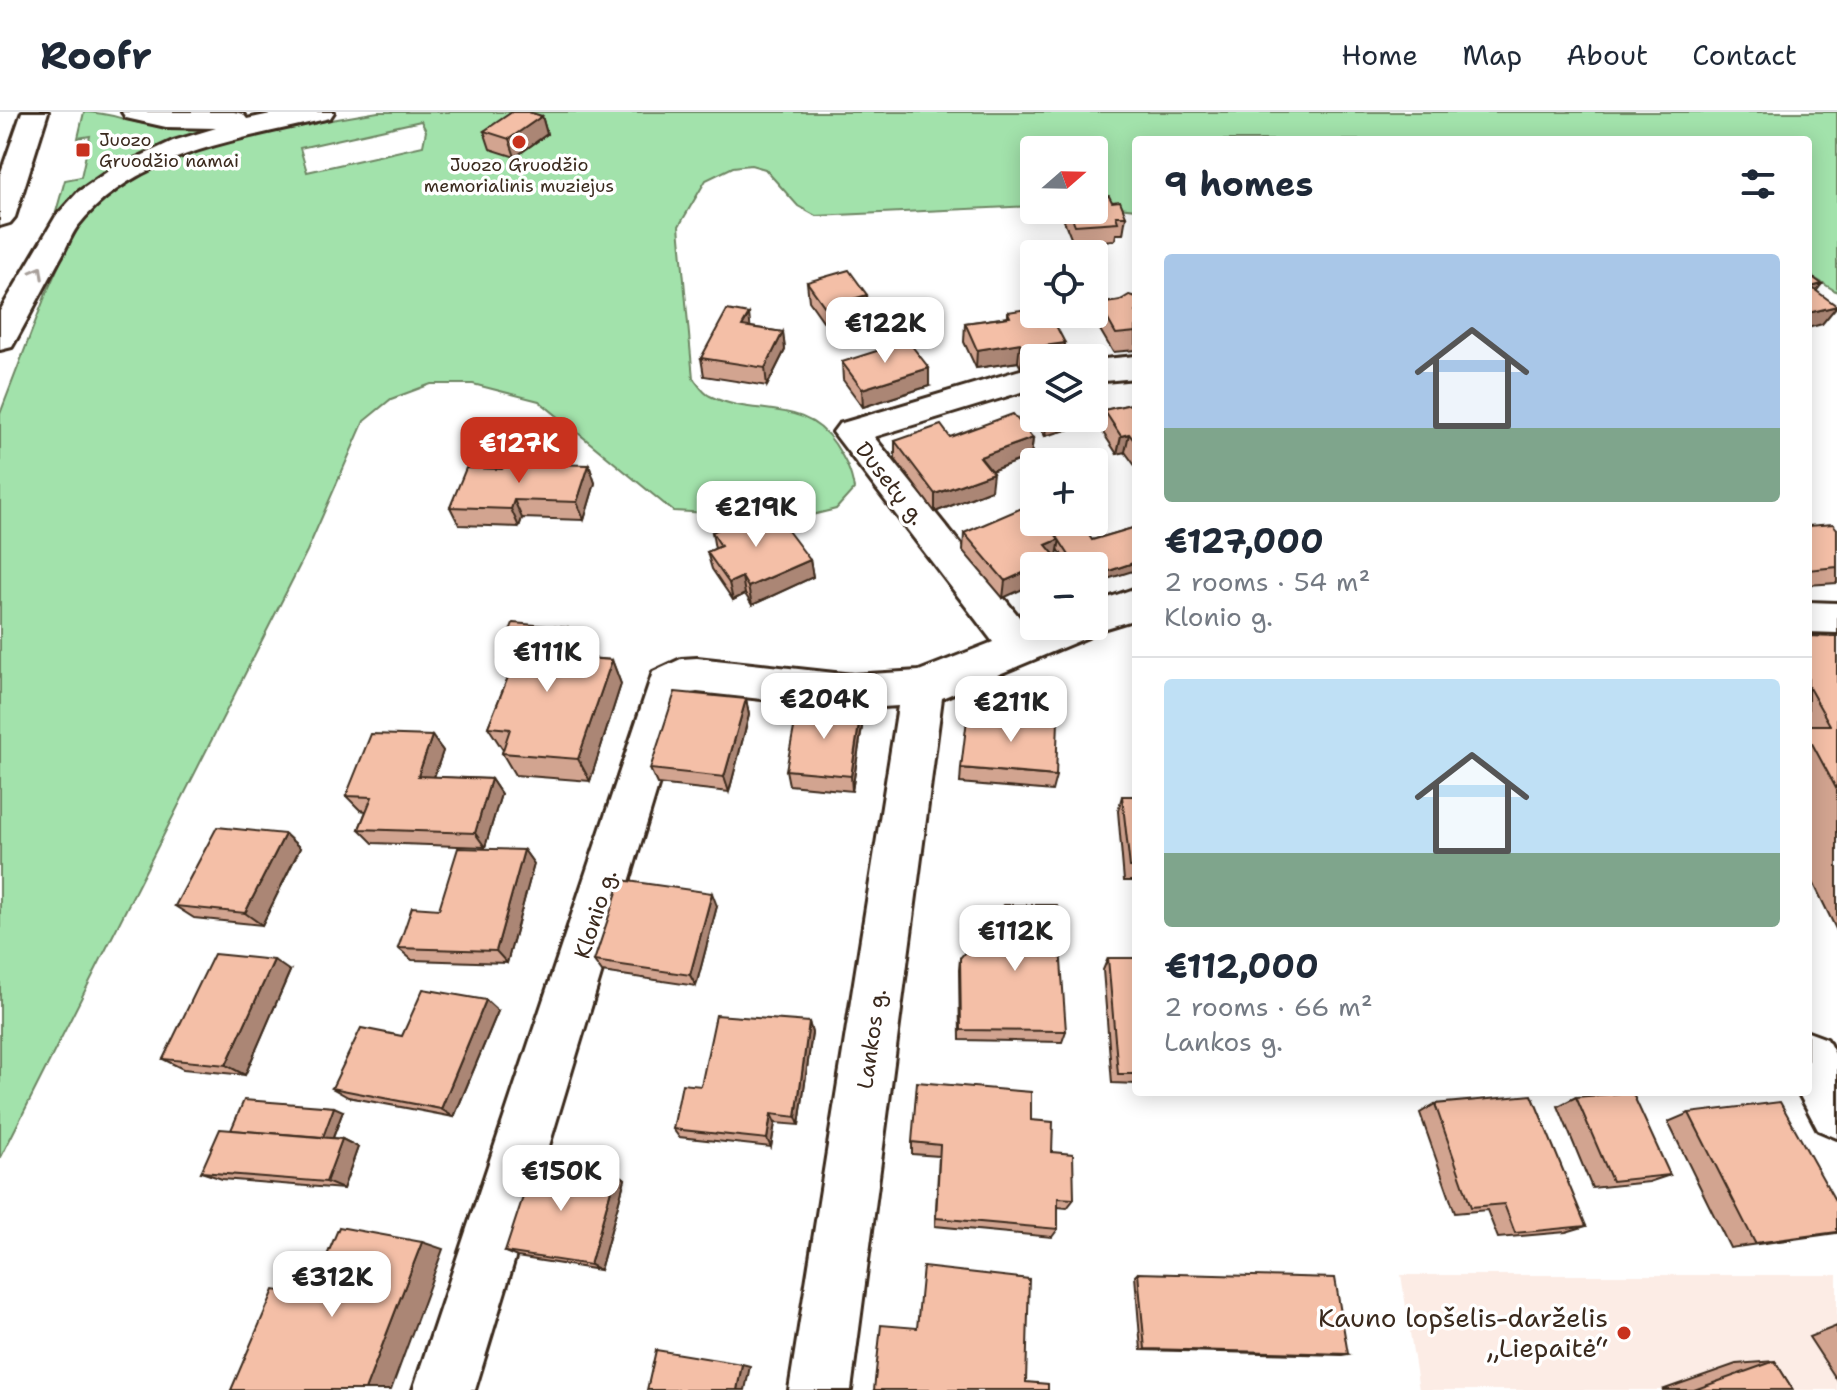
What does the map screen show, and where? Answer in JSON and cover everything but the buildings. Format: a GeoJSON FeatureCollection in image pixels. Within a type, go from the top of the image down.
{"type":"FeatureCollection","features":[{"type":"Feature","properties":{"kind":"street"},"geometry":{"type":"LineString","coordinates":[[0,217],[35,112]]}},
{"type":"Feature","properties":{"kind":"street"},"geometry":{"type":"LineString","coordinates":[[135,112],[166,119],[269,121]]}},
{"type":"Feature","properties":{"kind":"street"},"geometry":{"type":"LineString","coordinates":[[0,340],[66,222],[97,192],[164,155],[269,121],[321,112]]}},
{"type":"Feature","properties":{"kind":"street"},"geometry":{"type":"LineString","coordinates":[[1108,370],[1132,367]]}},
{"type":"Feature","properties":{"kind":"street","name":"Dusetų g."},"geometry":{"type":"LineString","coordinates":[[1019,646],[851,432],[1020,381]]}},
{"type":"Feature","properties":{"kind":"street"},"geometry":{"type":"LineString","coordinates":[[1108,614],[1132,605]]}},
{"type":"Feature","properties":{"kind":"street"},"geometry":{"type":"LineString","coordinates":[[1812,617],[1837,618]]}},
{"type":"Feature","properties":{"kind":"street"},"geometry":{"type":"LineString","coordinates":[[922,688],[1036,640]]}},
{"type":"Feature","properties":{"kind":"street","name":"Klonio g."},"geometry":{"type":"LineString","coordinates":[[444,1390],[668,684],[681,676],[697,675],[853,692],[922,688]]}},
{"type":"Feature","properties":{"kind":"street","name":"Lankos g."},"geometry":{"type":"LineString","coordinates":[[820,1390],[922,688]]}},
{"type":"Feature","properties":{"kind":"street"},"geometry":{"type":"LineString","coordinates":[[1812,1065],[1837,1111]]}},
{"type":"Feature","properties":{"kind":"shaded area","name":"Kauno lopšelis-darželis „Liepaitė“"},"geometry":{"type":"Polygon","coordinates":[[[1401,1275],[1837,1275],[1837,1390],[1419,1390],[1401,1275]]]}},
{"type":"Feature","properties":{"kind":"green space"},"geometry":{"type":"Polygon","coordinates":[[[84,112],[152,125],[235,126],[56,212],[65,180],[81,177],[90,136],[78,138],[84,112]]]}},
{"type":"Feature","properties":{"kind":"green space"},"geometry":{"type":"Polygon","coordinates":[[[378,112],[1837,112],[1837,292],[1812,276],[1812,136],[1132,136],[1132,209],[1108,206],[1108,136],[1020,136],[1020,207],[816,216],[798,206],[765,169],[751,165],[733,167],[706,180],[679,226],[693,378],[710,396],[744,406],[793,414],[823,429],[845,460],[854,489],[836,509],[800,518],[673,511],[539,401],[473,384],[431,384],[391,399],[364,421],[307,551],[0,1159],[0,414],[46,294],[80,218],[102,196],[138,174],[184,154],[256,133],[378,112]],[[421,121],[300,148],[307,172],[423,146],[426,131],[421,121]]]}},
{"type":"Feature","properties":{"kind":"place","name":"Juozo Gruodžio memorialinis muziejus"},"geometry":{"type":"Point","coordinates":[519,142]}},
{"type":"Feature","properties":{"kind":"place","name":"Juozo Gruodžio namai"},"geometry":{"type":"Point","coordinates":[83,150]}},
{"type":"Feature","properties":{"kind":"place","name":"Kauno lopšelis-darželis „Liepaitė“"},"geometry":{"type":"Point","coordinates":[1624,1333]}}]}
